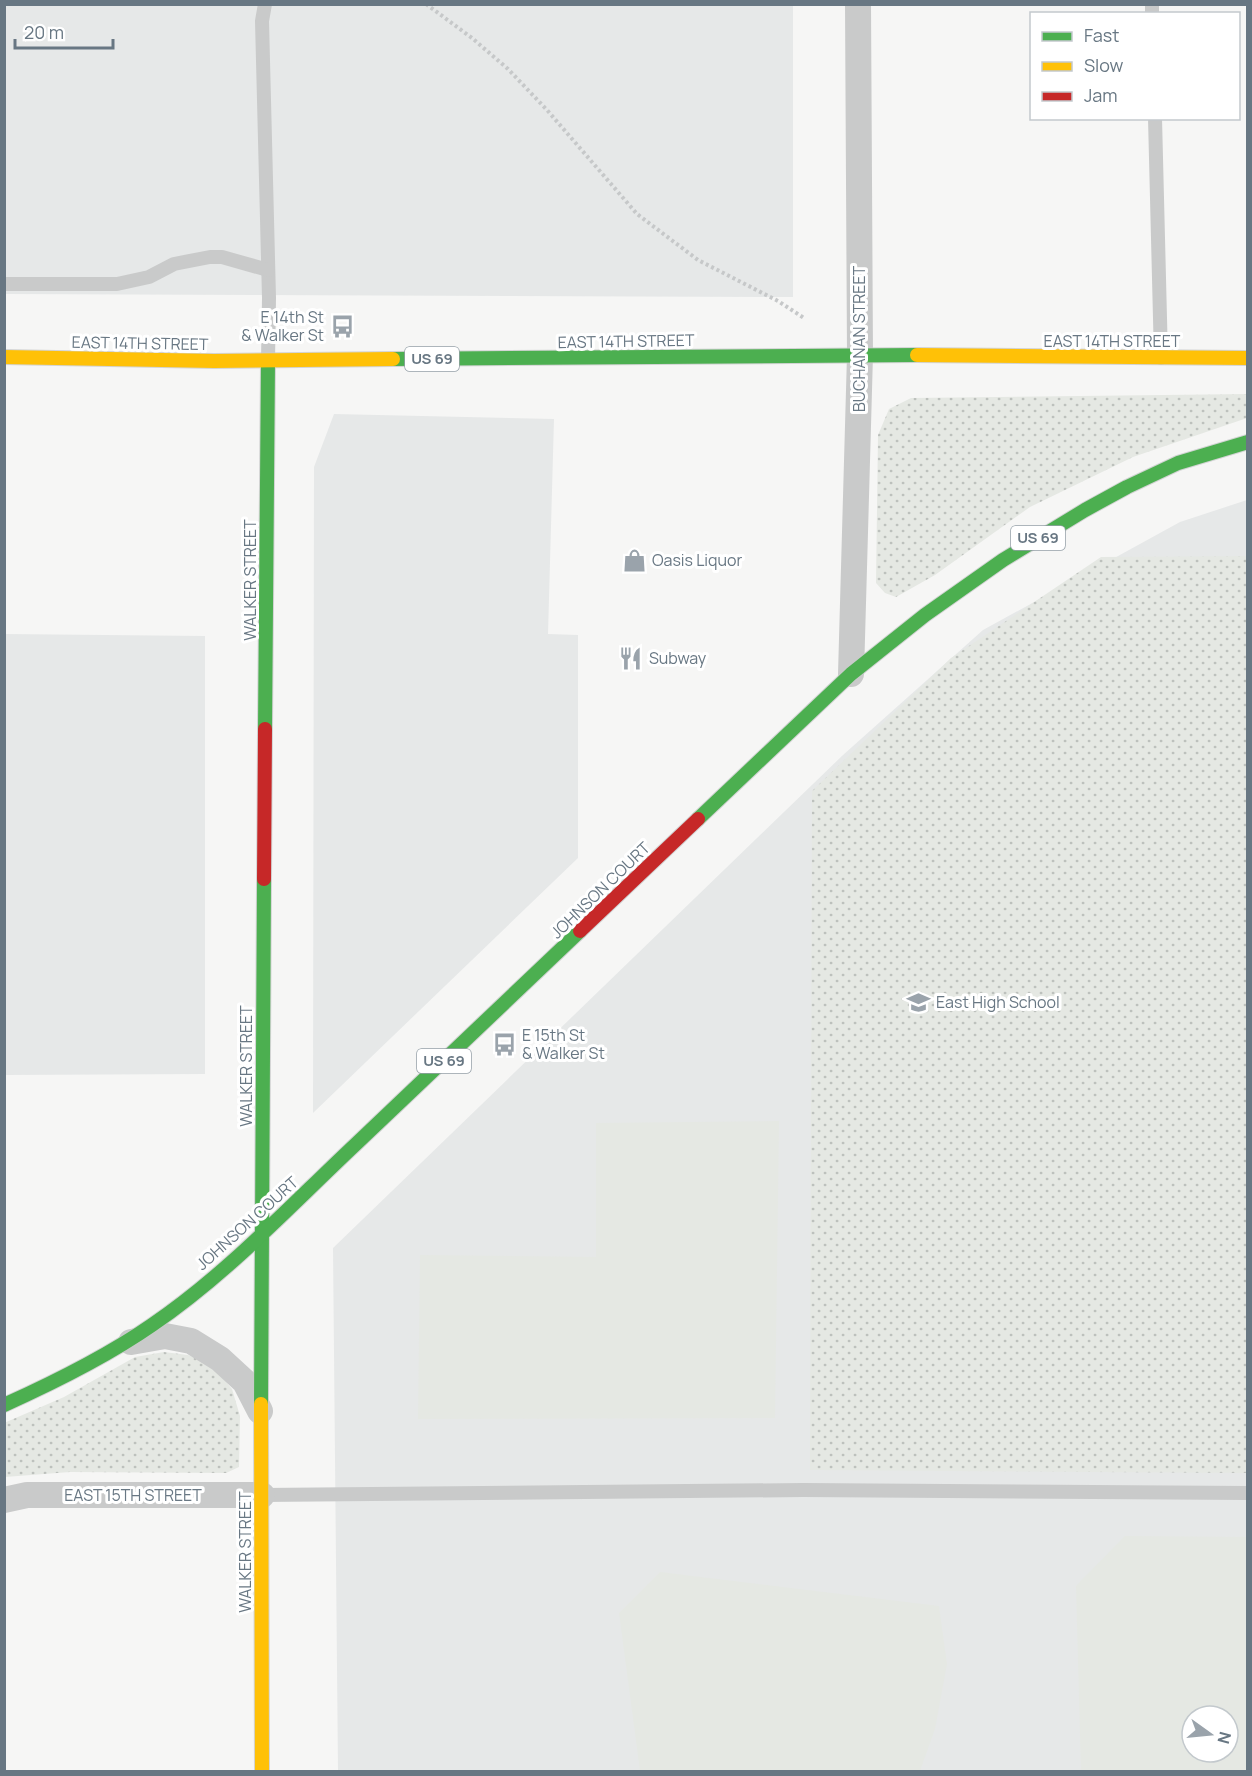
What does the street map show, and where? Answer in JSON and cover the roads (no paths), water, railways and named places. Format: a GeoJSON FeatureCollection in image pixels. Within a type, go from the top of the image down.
{"type":"FeatureCollection","features":[{"type":"Feature","properties":{"kind":"main road","name":"EAST 14TH STREET"},"geometry":{"type":"LineString","coordinates":[[4,357],[268,361],[860,355],[1248,358]]}},
{"type":"Feature","properties":{"kind":"main road","name":"WALKER STREET"},"geometry":{"type":"LineString","coordinates":[[262,1772],[261,1234],[268,361]]}},
{"type":"Feature","properties":{"kind":"main road","name":"JOHNSON COURT"},"geometry":{"type":"LineString","coordinates":[[4,1405],[50,1385],[125,1343],[195,1293],[261,1234],[851,674],[908,628],[979,577],[1074,515],[1171,466],[1248,442]]}},
{"type":"Feature","properties":{"kind":"street","name":"BUCHANAN STREET"},"geometry":{"type":"LineString","coordinates":[[851,674],[860,355],[858,4]]}},
{"type":"Feature","properties":{"kind":"street"},"geometry":{"type":"LineString","coordinates":[[125,1343],[165,1336],[191,1341],[220,1359],[245,1382],[262,1415]]}},
{"type":"Feature","properties":{"kind":"street","name":"EAST 15TH STREET"},"geometry":{"type":"LineString","coordinates":[[4,1500],[27,1495],[262,1495]]}},
{"type":"Feature","properties":{"kind":"lane"},"geometry":{"type":"LineString","coordinates":[[265,4],[262,21],[268,361]]}},
{"type":"Feature","properties":{"kind":"lane"},"geometry":{"type":"LineString","coordinates":[[1155,120],[1161,358]]}},
{"type":"Feature","properties":{"kind":"lane"},"geometry":{"type":"LineString","coordinates":[[4,284],[117,284],[149,277],[174,264],[222,257],[268,270]]}},
{"type":"Feature","properties":{"kind":"lane"},"geometry":{"type":"LineString","coordinates":[[262,1495],[803,1490],[1248,1493]]}},
{"type":"Feature","properties":{"kind":"place","name":"E 14th St & Walker St"},"geometry":{"type":"Point","coordinates":[342,326]}},
{"type":"Feature","properties":{"kind":"place","name":"Oasis Liquor"},"geometry":{"type":"Point","coordinates":[634,560]}},
{"type":"Feature","properties":{"kind":"place","name":"Subway"},"geometry":{"type":"Point","coordinates":[631,658]}},
{"type":"Feature","properties":{"kind":"place","name":"East High School"},"geometry":{"type":"Point","coordinates":[918,1002]}},
{"type":"Feature","properties":{"kind":"place","name":"E 15th St & Walker St"},"geometry":{"type":"Point","coordinates":[504,1044]}}]}
